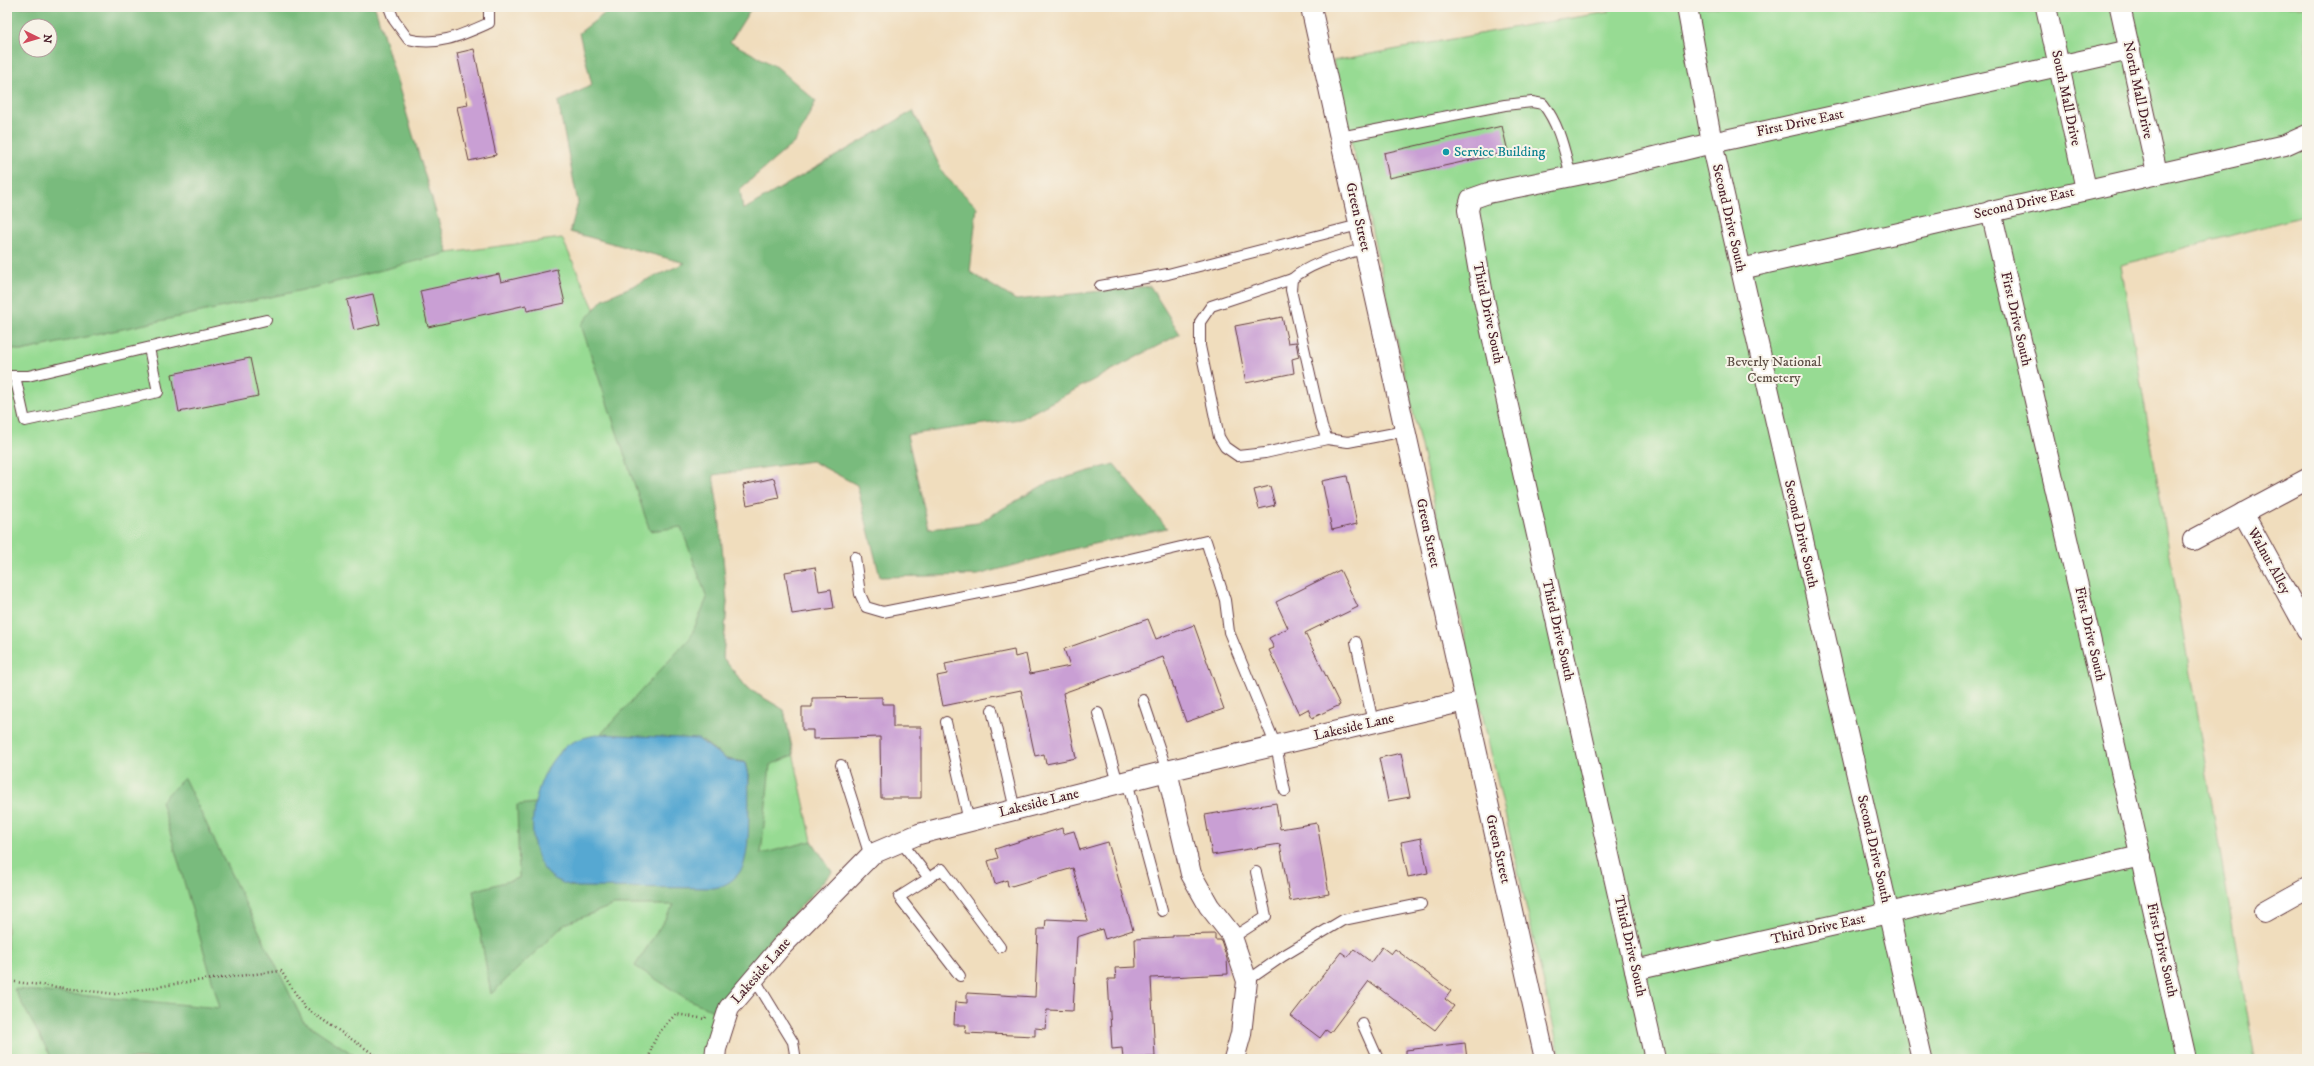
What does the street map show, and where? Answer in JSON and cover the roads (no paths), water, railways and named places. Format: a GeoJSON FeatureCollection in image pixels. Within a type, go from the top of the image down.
{"type":"FeatureCollection","features":[{"type":"Feature","properties":{"kind":"street","name":"Green Street"},"geometry":{"type":"LineString","coordinates":[[1311,7],[1545,1059]]}},
{"type":"Feature","properties":{"kind":"street","name":"Second Drive South"},"geometry":{"type":"LineString","coordinates":[[1687,7],[1712,143],[1740,269],[1922,1059]]}},
{"type":"Feature","properties":{"kind":"street","name":"South Mall Drive"},"geometry":{"type":"LineString","coordinates":[[2046,7],[2086,189]]}},
{"type":"Feature","properties":{"kind":"street","name":"North Mall Drive"},"geometry":{"type":"LineString","coordinates":[[2120,7],[2156,173]]}},
{"type":"Feature","properties":{"kind":"street","name":"First Drive East"},"geometry":{"type":"LineString","coordinates":[[1471,199],[1488,193],[1571,176],[2130,50]]}},
{"type":"Feature","properties":{"kind":"street","name":"Second Drive East"},"geometry":{"type":"LineString","coordinates":[[1740,269],[1991,210],[2285,145],[2307,135]]}},
{"type":"Feature","properties":{"kind":"street","name":"Third Drive South"},"geometry":{"type":"LineString","coordinates":[[1471,199],[1468,210],[1483,295],[1655,1059]]}},
{"type":"Feature","properties":{"kind":"street","name":"First Drive South"},"geometry":{"type":"LineString","coordinates":[[1991,210],[2141,856],[2186,1059]]}},
{"type":"Feature","properties":{"kind":"street"},"geometry":{"type":"LineString","coordinates":[[2194,540],[2307,479]]}},
{"type":"Feature","properties":{"kind":"street","name":"Walnut Alley"},"geometry":{"type":"LineString","coordinates":[[2243,513],[2307,630]]}},
{"type":"Feature","properties":{"kind":"street","name":"Lakeside Lane"},"geometry":{"type":"LineString","coordinates":[[715,1059],[716,1049],[729,1008],[780,948],[870,856],[919,834],[1167,771],[1465,701]]}},
{"type":"Feature","properties":{"kind":"street"},"geometry":{"type":"LineString","coordinates":[[1167,771],[1191,874],[1209,906],[1232,938],[1247,981],[1241,1034],[1235,1059]]}},
{"type":"Feature","properties":{"kind":"street","name":"Third Drive East"},"geometry":{"type":"LineString","coordinates":[[1635,970],[2141,856]]}},
{"type":"Feature","properties":{"kind":"street"},"geometry":{"type":"LineString","coordinates":[[2264,912],[2307,888]]}},
{"type":"Feature","properties":{"kind":"lane"},"geometry":{"type":"LineString","coordinates":[[389,7],[394,20],[408,39],[423,43],[458,37],[489,23],[489,7]]}},
{"type":"Feature","properties":{"kind":"lane"},"geometry":{"type":"LineString","coordinates":[[1340,137],[1481,110],[1532,102],[1543,104],[1552,115],[1558,129],[1571,176]]}},
{"type":"Feature","properties":{"kind":"lane"},"geometry":{"type":"LineString","coordinates":[[1100,286],[1168,274],[1359,225]]}},
{"type":"Feature","properties":{"kind":"lane"},"geometry":{"type":"LineString","coordinates":[[1365,248],[1322,262],[1300,272],[1292,279],[1211,306],[1200,322],[1200,346],[1219,437],[1225,447],[1238,456],[1265,453],[1327,440],[1348,442],[1405,431]]}},
{"type":"Feature","properties":{"kind":"lane"},"geometry":{"type":"LineString","coordinates":[[1292,279],[1291,290],[1298,326],[1322,427],[1327,440]]}},
{"type":"Feature","properties":{"kind":"lane"},"geometry":{"type":"LineString","coordinates":[[149,348],[158,392],[25,421],[11,376],[28,376],[266,320]]}},
{"type":"Feature","properties":{"kind":"lane"},"geometry":{"type":"LineString","coordinates":[[855,557],[860,594],[866,608],[883,612],[1020,585],[1206,541],[1225,600],[1229,632],[1276,746],[1285,791]]}},
{"type":"Feature","properties":{"kind":"lane"},"geometry":{"type":"LineString","coordinates":[[1356,642],[1373,723]]}},
{"type":"Feature","properties":{"kind":"lane"},"geometry":{"type":"LineString","coordinates":[[1144,700],[1167,771]]}},
{"type":"Feature","properties":{"kind":"lane"},"geometry":{"type":"LineString","coordinates":[[992,710],[1015,810]]}},
{"type":"Feature","properties":{"kind":"lane"},"geometry":{"type":"LineString","coordinates":[[1098,714],[1122,782],[1162,911]]}},
{"type":"Feature","properties":{"kind":"lane"},"geometry":{"type":"LineString","coordinates":[[946,722],[969,821]]}},
{"type":"Feature","properties":{"kind":"lane"},"geometry":{"type":"LineString","coordinates":[[842,766],[870,856]]}},
{"type":"Feature","properties":{"kind":"lane"},"geometry":{"type":"LineString","coordinates":[[901,842],[929,878]]}},
{"type":"Feature","properties":{"kind":"lane"},"geometry":{"type":"LineString","coordinates":[[960,976],[899,897],[942,869],[1000,947]]}},
{"type":"Feature","properties":{"kind":"lane"},"geometry":{"type":"LineString","coordinates":[[1232,938],[1266,916],[1256,872]]}},
{"type":"Feature","properties":{"kind":"lane"},"geometry":{"type":"LineString","coordinates":[[1247,981],[1283,956],[1343,920],[1421,904]]}},
{"type":"Feature","properties":{"kind":"lane"},"geometry":{"type":"LineString","coordinates":[[754,978],[793,1042],[795,1054],[792,1059]]}},
{"type":"Feature","properties":{"kind":"lane"},"geometry":{"type":"LineString","coordinates":[[1362,1023],[1378,1059]]}},
{"type":"Feature","properties":{"kind":"water"},"geometry":{"type":"Polygon","coordinates":[[[601,734],[698,739],[726,759],[746,763],[749,775],[748,844],[744,864],[736,877],[728,883],[714,888],[578,887],[559,881],[547,873],[537,855],[533,838],[535,801],[541,783],[549,766],[559,753],[571,743],[586,737],[601,734]]]}},
{"type":"Feature","properties":{"kind":"place","name":"Service Building"},"geometry":{"type":"Point","coordinates":[1446,152]}},
{"type":"Feature","properties":{"kind":"park label","name":"Beverly National Cemetery"},"geometry":{"type":"Point","coordinates":[1774,370]}}]}
